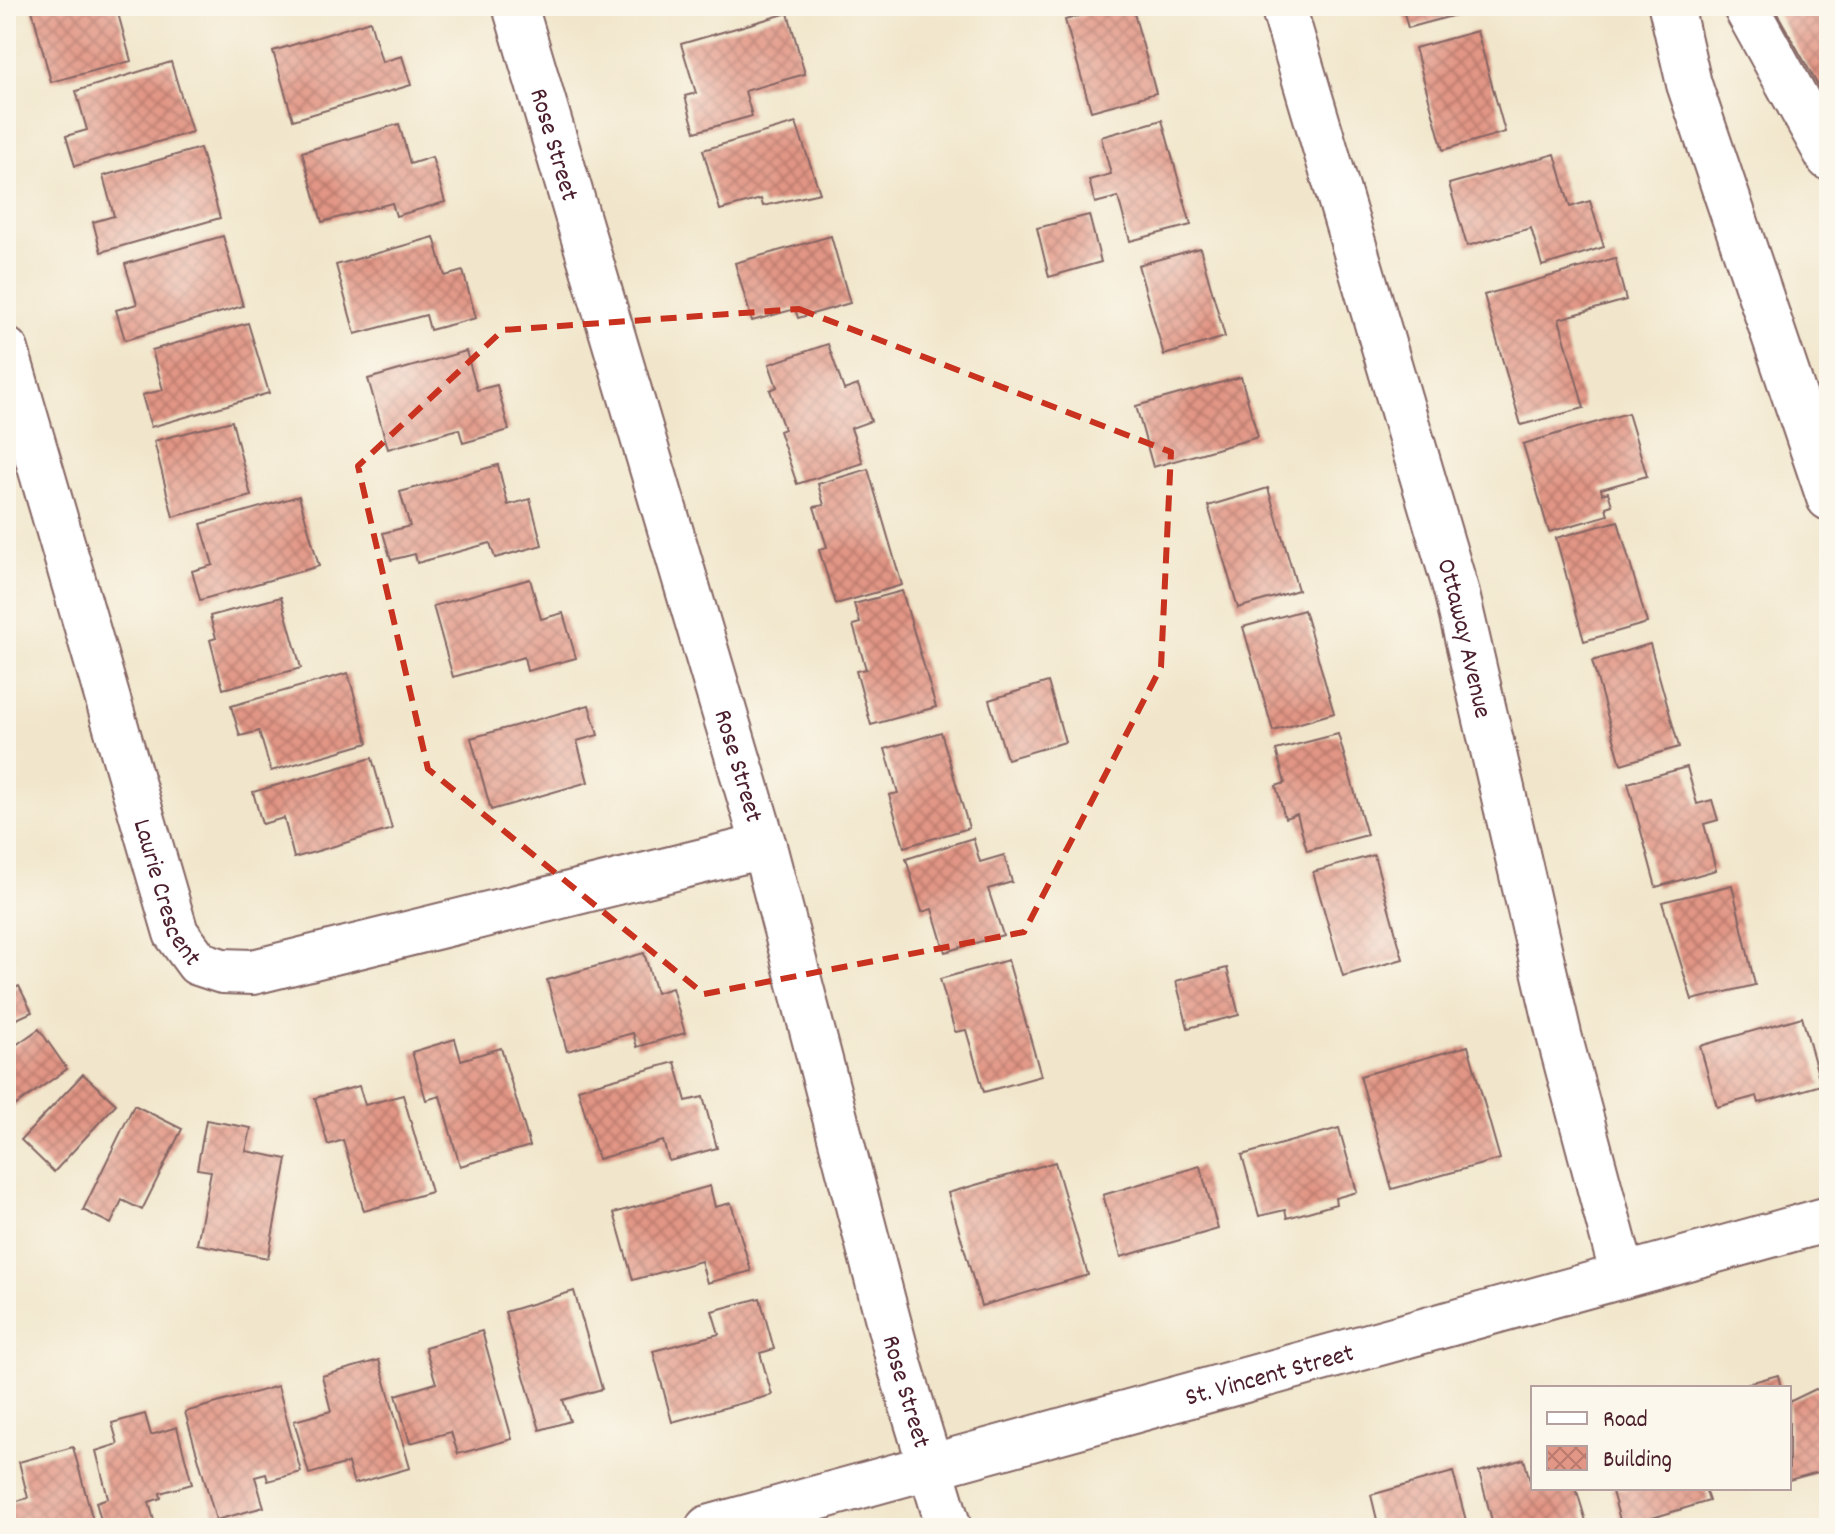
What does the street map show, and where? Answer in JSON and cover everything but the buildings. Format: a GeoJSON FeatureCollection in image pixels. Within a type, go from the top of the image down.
{"type":"FeatureCollection","features":[{"type":"Feature","properties":{"kind":"street","name":"Rose Street"},"geometry":{"type":"LineString","coordinates":[[515,6],[764,846],[900,1366],[949,1528]]}},
{"type":"Feature","properties":{"kind":"street","name":"Ottaway Avenue"},"geometry":{"type":"LineString","coordinates":[[1283,6],[1456,590],[1560,1039],[1623,1276]]}},
{"type":"Feature","properties":{"kind":"street"},"geometry":{"type":"LineString","coordinates":[[1671,6],[1689,84],[1829,498]]}},
{"type":"Feature","properties":{"kind":"street"},"geometry":{"type":"LineString","coordinates":[[1745,6],[1829,158]]}},
{"type":"Feature","properties":{"kind":"street","name":"Laurie Crescent"},"geometry":{"type":"LineString","coordinates":[[6,350],[176,933],[198,963],[222,971],[253,972],[764,846]]}},
{"type":"Feature","properties":{"kind":"street","name":"St. Vincent Street"},"geometry":{"type":"LineString","coordinates":[[708,1528],[1829,1219]]}},
{"type":"Feature","properties":{"kind":"highlighted area"},"geometry":{"type":"Polygon","coordinates":[[[799,309],[1171,452],[1161,667],[1024,932],[704,994],[428,769],[358,466],[503,330],[799,309]]]}}]}
